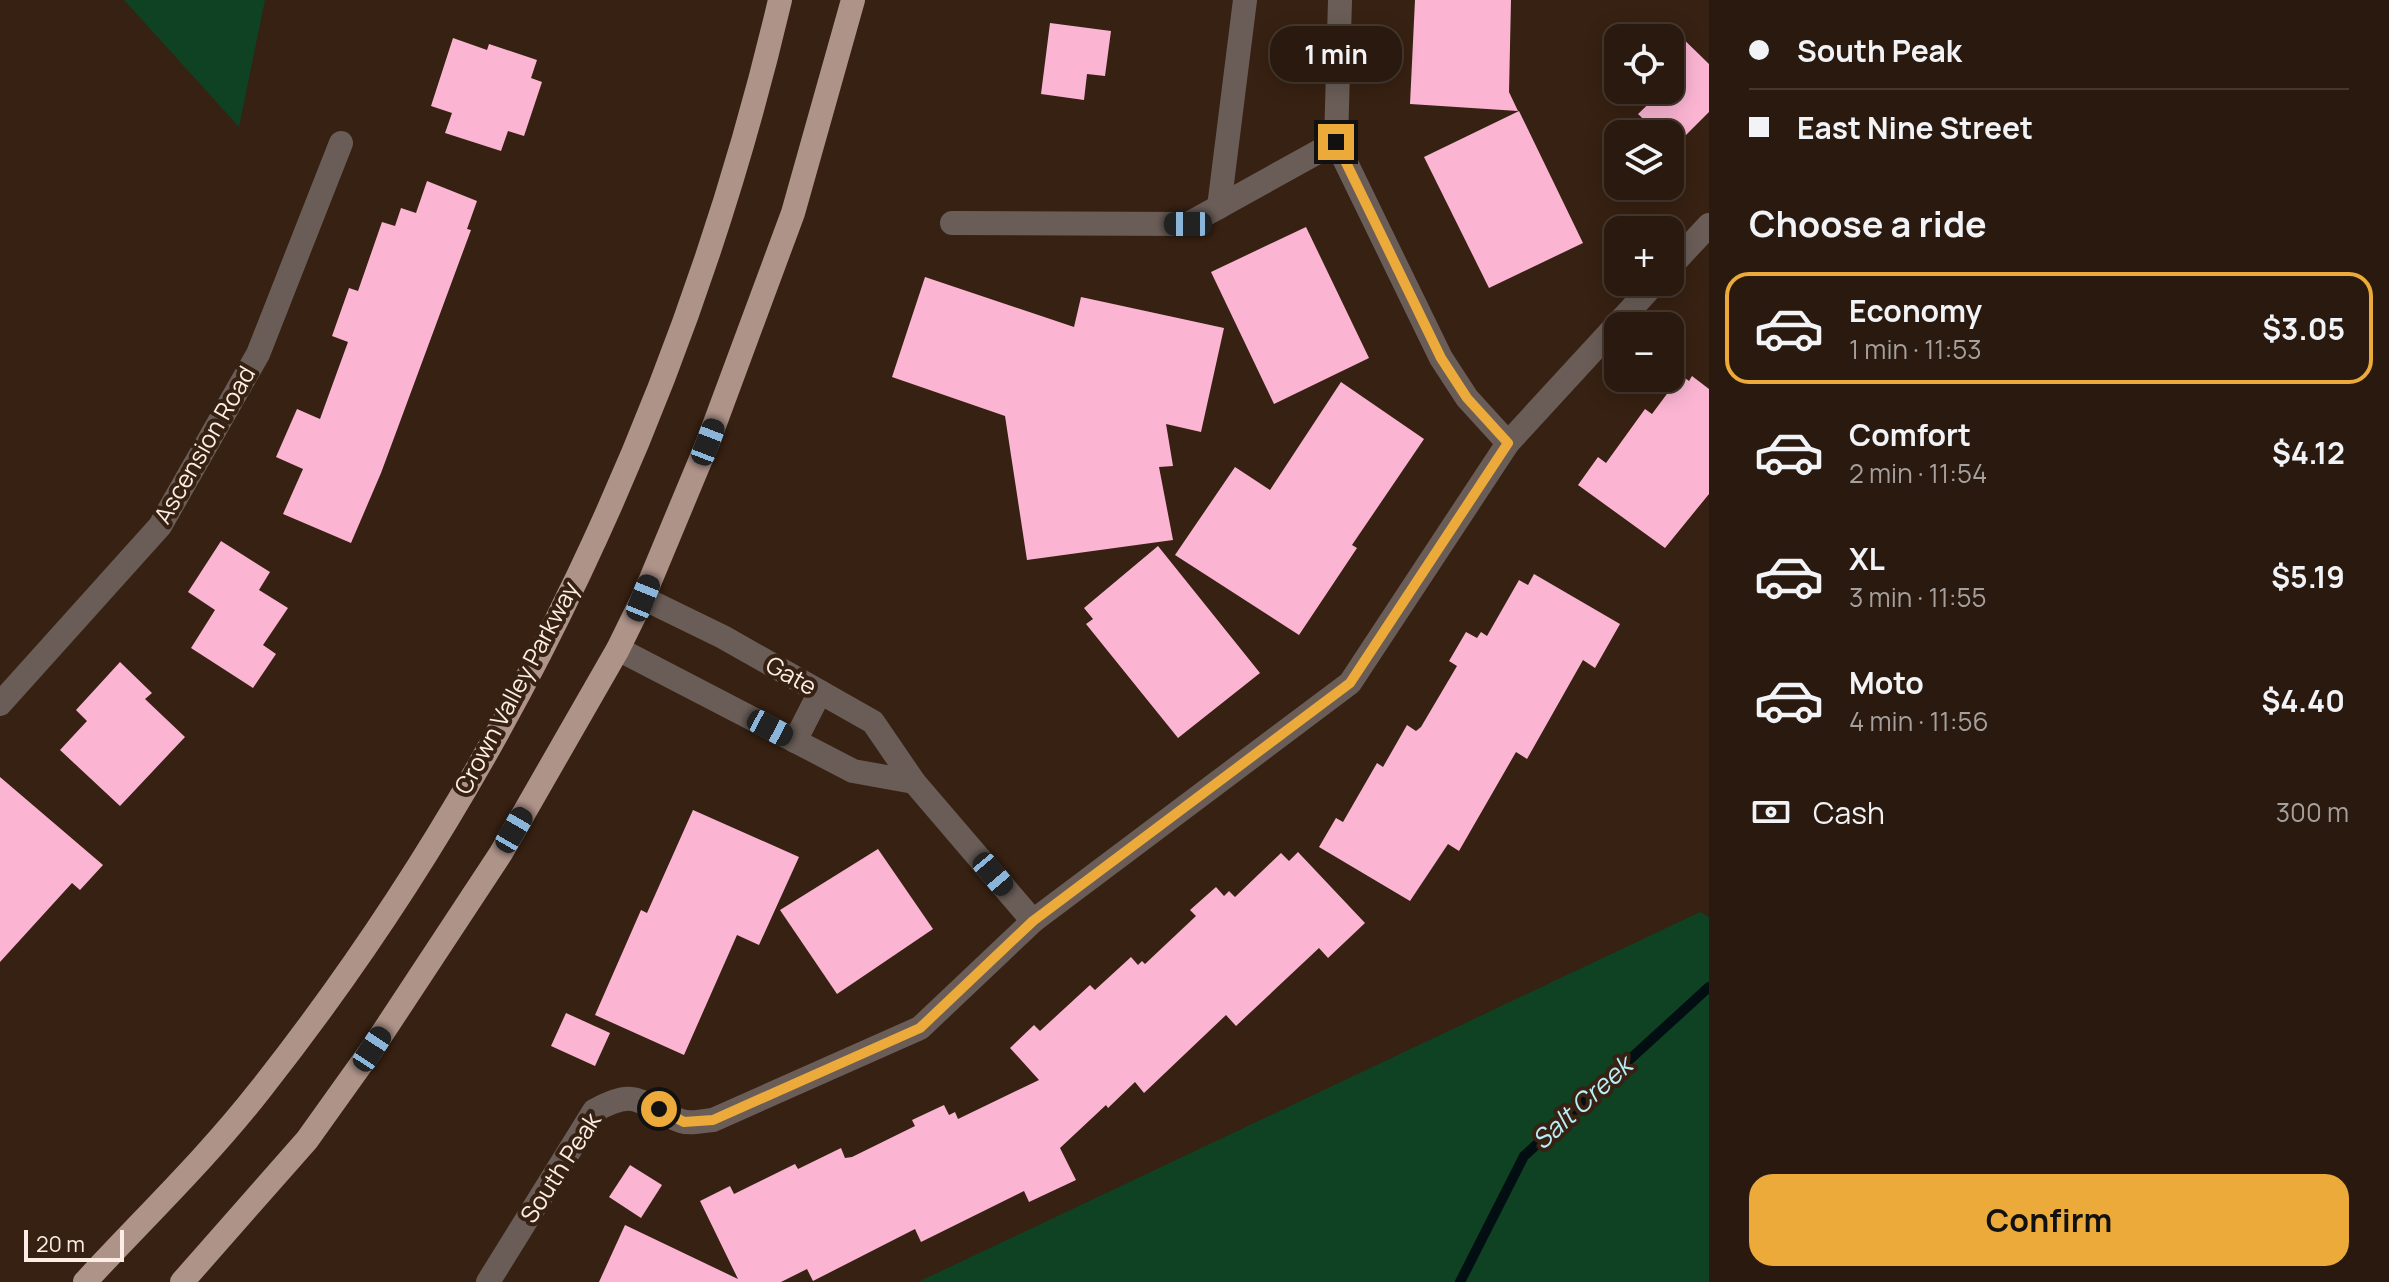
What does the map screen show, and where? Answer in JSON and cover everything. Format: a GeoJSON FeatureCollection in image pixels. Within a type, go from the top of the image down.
{"type":"FeatureCollection","features":[{"type":"Feature","properties":{"kind":"main road","name":"Crown Valley Parkway"},"geometry":{"type":"LineString","coordinates":[[85,1282],[259,1092],[394,905],[513,701],[569,595],[693,298],[760,86],[780,0]]}},
{"type":"Feature","properties":{"kind":"main road"},"geometry":{"type":"LineString","coordinates":[[182,1282],[307,1140],[372,1049],[501,853],[618,649],[643,598],[708,442],[793,213],[853,0]]}},
{"type":"Feature","properties":{"kind":"street"},"geometry":{"type":"LineString","coordinates":[[1219,207],[1245,0]]}},
{"type":"Feature","properties":{"kind":"street"},"geometry":{"type":"LineString","coordinates":[[1340,0],[1336,142],[1441,358],[1467,398],[1508,443]]}},
{"type":"Feature","properties":{"kind":"street"},"geometry":{"type":"LineString","coordinates":[[952,223],[1188,224],[1336,142]]}},
{"type":"Feature","properties":{"kind":"street","name":"Ascension Road"},"geometry":{"type":"LineString","coordinates":[[0,704],[160,526],[258,354],[341,143]]}},
{"type":"Feature","properties":{"kind":"street"},"geometry":{"type":"LineString","coordinates":[[1684,252],[1709,225]]}},
{"type":"Feature","properties":{"kind":"street","name":"South Peak"},"geometry":{"type":"LineString","coordinates":[[488,1282],[594,1111],[614,1099],[634,1096],[684,1122],[713,1120],[920,1028],[1033,921],[1350,683],[1508,443],[1643,296]]}},
{"type":"Feature","properties":{"kind":"street","name":"Gate"},"geometry":{"type":"LineString","coordinates":[[643,598],[873,722],[914,782],[1033,921]]}},
{"type":"Feature","properties":{"kind":"street"},"geometry":{"type":"LineString","coordinates":[[618,649],[853,771],[914,782]]}},
{"type":"Feature","properties":{"kind":"street"},"geometry":{"type":"LineString","coordinates":[[795,741],[820,692]]}},
{"type":"Feature","properties":{"kind":"green space"},"geometry":{"type":"Polygon","coordinates":[[[124,0],[265,0],[239,127],[124,0]]]}},
{"type":"Feature","properties":{"kind":"green space"},"geometry":{"type":"Polygon","coordinates":[[[1700,912],[1709,917],[1709,1282],[918,1282],[1700,912]]]}},
{"type":"Feature","properties":{"kind":"building"},"geometry":{"type":"Polygon","coordinates":[[[1415,0],[1511,0],[1509,92],[1518,111],[1410,104],[1415,0]]]}},
{"type":"Feature","properties":{"kind":"building"},"geometry":{"type":"Polygon","coordinates":[[[1050,23],[1111,31],[1105,76],[1087,74],[1084,100],[1041,94],[1050,23]]]}},
{"type":"Feature","properties":{"kind":"building"},"geometry":{"type":"Polygon","coordinates":[[[453,38],[487,50],[489,44],[537,60],[531,78],[542,82],[524,136],[508,131],[501,151],[445,133],[452,113],[431,106],[453,38]]]}},
{"type":"Feature","properties":{"kind":"building"},"geometry":{"type":"Polygon","coordinates":[[[1684,40],[1709,64],[1709,112],[1684,137],[1684,120],[1644,120],[1638,114],[1648,104],[1684,104],[1684,40]]]}},
{"type":"Feature","properties":{"kind":"building"},"geometry":{"type":"Polygon","coordinates":[[[1519,111],[1583,243],[1489,288],[1424,157],[1519,111]]]}},
{"type":"Feature","properties":{"kind":"building"},"geometry":{"type":"Polygon","coordinates":[[[427,181],[477,201],[467,229],[471,230],[381,473],[351,543],[283,514],[303,469],[276,457],[297,409],[320,419],[348,342],[332,336],[349,288],[358,291],[382,222],[395,226],[401,208],[416,213],[427,181]]]}},
{"type":"Feature","properties":{"kind":"building"},"geometry":{"type":"Polygon","coordinates":[[[1306,227],[1369,358],[1274,404],[1211,272],[1306,227]]]}},
{"type":"Feature","properties":{"kind":"building"},"geometry":{"type":"Polygon","coordinates":[[[925,277],[1074,327],[1081,297],[1224,328],[1201,432],[1166,424],[1173,466],[1159,467],[1173,540],[1027,560],[1005,416],[892,377],[925,277]]]}},
{"type":"Feature","properties":{"kind":"building"},"geometry":{"type":"Polygon","coordinates":[[[1692,376],[1709,389],[1709,494],[1665,548],[1578,485],[1598,457],[1606,463],[1645,409],[1652,414],[1668,392],[1684,392],[1684,377],[1689,381],[1692,376]]]}},
{"type":"Feature","properties":{"kind":"building"},"geometry":{"type":"Polygon","coordinates":[[[1341,382],[1424,439],[1352,545],[1357,548],[1299,635],[1175,555],[1235,467],[1270,490],[1341,382]]]}},
{"type":"Feature","properties":{"kind":"building"},"geometry":{"type":"Polygon","coordinates":[[[221,541],[270,572],[259,590],[288,608],[263,645],[276,654],[253,688],[191,648],[215,610],[188,592],[221,541]]]}},
{"type":"Feature","properties":{"kind":"building"},"geometry":{"type":"Polygon","coordinates":[[[1158,546],[1260,673],[1178,738],[1086,624],[1093,619],[1084,608],[1158,546]]]}},
{"type":"Feature","properties":{"kind":"building"},"geometry":{"type":"Polygon","coordinates":[[[1534,574],[1620,624],[1595,668],[1583,660],[1527,759],[1516,752],[1459,851],[1448,844],[1410,901],[1319,847],[1336,818],[1343,822],[1377,763],[1383,767],[1407,725],[1416,731],[1421,727],[1457,666],[1449,661],[1466,632],[1477,638],[1481,632],[1487,636],[1519,580],[1528,585],[1534,574]]]}},
{"type":"Feature","properties":{"kind":"building"},"geometry":{"type":"Polygon","coordinates":[[[120,662],[152,693],[145,699],[185,737],[120,806],[60,750],[87,721],[76,710],[120,662]]]}},
{"type":"Feature","properties":{"kind":"building"},"geometry":{"type":"Polygon","coordinates":[[[0,777],[103,865],[80,890],[72,883],[0,962],[0,777]]]}},
{"type":"Feature","properties":{"kind":"building"},"geometry":{"type":"Polygon","coordinates":[[[693,810],[799,857],[759,945],[737,935],[684,1055],[595,1015],[641,910],[647,913],[693,810]]]}},
{"type":"Feature","properties":{"kind":"building"},"geometry":{"type":"Polygon","coordinates":[[[878,849],[933,929],[837,994],[780,910],[878,849]]]}},
{"type":"Feature","properties":{"kind":"building"},"geometry":{"type":"Polygon","coordinates":[[[1298,852],[1365,923],[1328,958],[1319,948],[1236,1026],[1226,1015],[1144,1093],[1135,1082],[1108,1108],[1106,1105],[1060,1148],[1076,1180],[1029,1202],[1024,1191],[921,1242],[915,1229],[813,1281],[807,1269],[781,1282],[599,1282],[625,1225],[738,1279],[700,1201],[730,1186],[734,1194],[795,1164],[798,1169],[841,1148],[845,1158],[852,1157],[915,1126],[912,1120],[944,1105],[949,1115],[955,1112],[958,1119],[1039,1080],[1010,1048],[1034,1025],[1040,1031],[1090,985],[1095,990],[1131,957],[1138,965],[1142,961],[1145,964],[1196,916],[1190,910],[1216,887],[1224,896],[1229,891],[1235,897],[1281,853],[1289,861],[1298,852]]]}},
{"type":"Feature","properties":{"kind":"building"},"geometry":{"type":"Polygon","coordinates":[[[566,1013],[610,1033],[595,1066],[551,1046],[566,1013]]]}},
{"type":"Feature","properties":{"kind":"building"},"geometry":{"type":"Polygon","coordinates":[[[630,1165],[662,1185],[641,1218],[609,1197],[630,1165]]]}},
{"type":"Feature","properties":{"kind":"waterway","name":"Salt Creek"},"geometry":{"type":"LineString","coordinates":[[1460,1282],[1524,1156],[1709,987]]}},
{"type":"Feature","properties":{"kind":"route"},"geometry":{"type":"LineString","coordinates":[[659,1109],[684,1122],[713,1120],[920,1028],[1033,921],[1350,683],[1508,443],[1467,398],[1441,358],[1336,142]]}}]}
